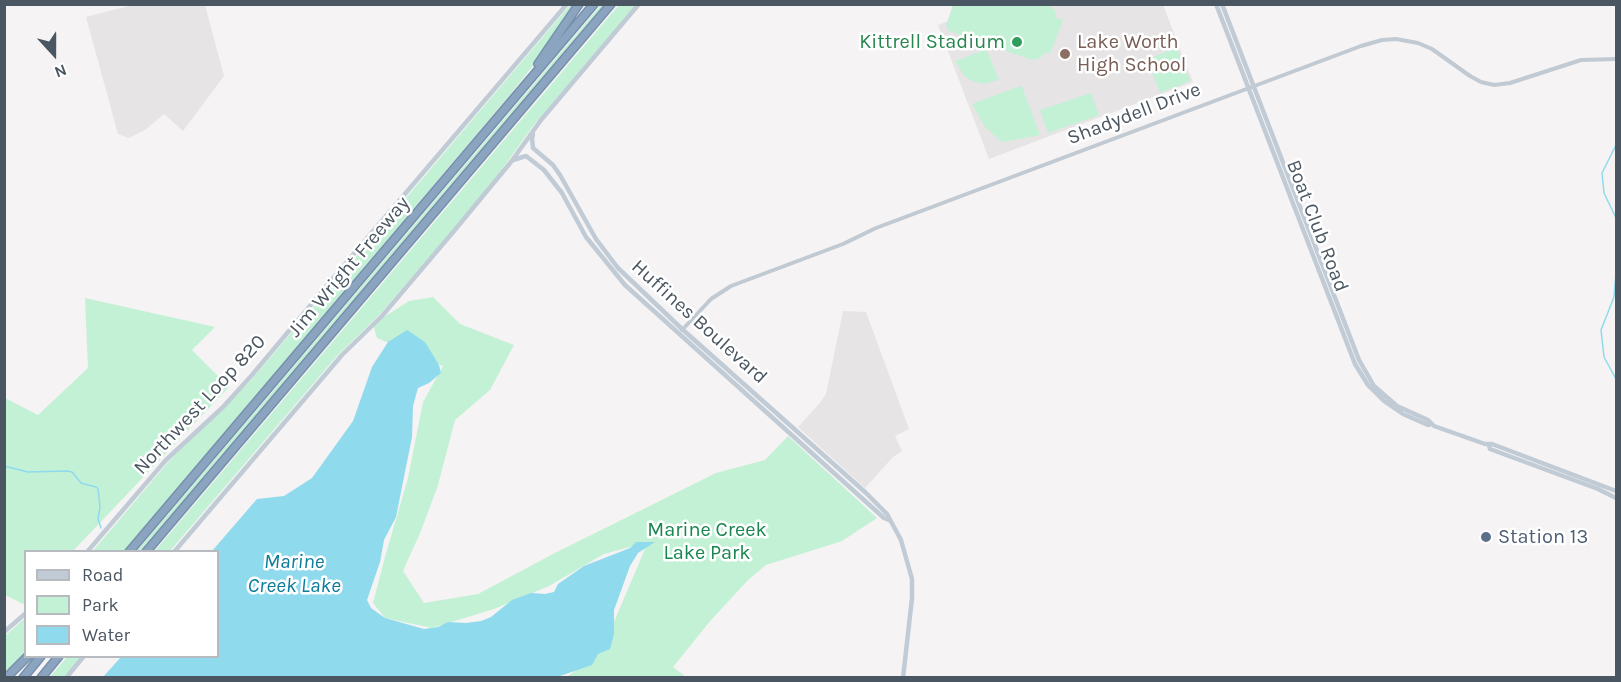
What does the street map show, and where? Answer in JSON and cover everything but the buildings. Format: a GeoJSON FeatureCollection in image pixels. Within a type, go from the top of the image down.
{"type":"FeatureCollection","features":[{"type":"Feature","properties":{"kind":"highway"},"geometry":{"type":"LineString","coordinates":[[514,99],[515,92],[538,65],[579,4]]}},
{"type":"Feature","properties":{"kind":"highway","name":"Jim Wright Freeway"},"geometry":{"type":"LineString","coordinates":[[131,550],[594,4]]}},
{"type":"Feature","properties":{"kind":"highway","name":"Jim Wright Freeway"},"geometry":{"type":"LineString","coordinates":[[148,550],[610,6]]}},
{"type":"Feature","properties":{"kind":"highway"},"geometry":{"type":"LineString","coordinates":[[6,678],[27,658]]}},
{"type":"Feature","properties":{"kind":"highway"},"geometry":{"type":"LineString","coordinates":[[23,678],[39,658]]}},
{"type":"Feature","properties":{"kind":"highway"},"geometry":{"type":"LineString","coordinates":[[41,678],[57,658]]}},
{"type":"Feature","properties":{"kind":"main road","name":"Northwest Loop 820"},"geometry":{"type":"LineString","coordinates":[[89,550],[166,460],[223,407],[252,375],[567,4]]}},
{"type":"Feature","properties":{"kind":"main road"},"geometry":{"type":"LineString","coordinates":[[176,550],[342,355],[382,316],[511,162],[541,120],[639,4]]}},
{"type":"Feature","properties":{"kind":"main road","name":"Boat Club Road"},"geometry":{"type":"LineString","coordinates":[[1216,4],[1364,371],[1386,398],[1428,420],[1431,424]]}},
{"type":"Feature","properties":{"kind":"main road","name":"Boat Club Road"},"geometry":{"type":"LineString","coordinates":[[1222,4],[1272,150],[1360,373],[1376,394],[1414,420],[1489,445],[1492,444],[1617,491]]}},
{"type":"Feature","properties":{"kind":"main road","name":"Huffines Boulevard"},"geometry":{"type":"LineString","coordinates":[[541,120],[532,139],[533,148],[553,165],[615,269]]}},
{"type":"Feature","properties":{"kind":"main road"},"geometry":{"type":"LineString","coordinates":[[1272,150],[1276,153],[1293,197],[1296,198]]}},
{"type":"Feature","properties":{"kind":"main road","name":"Huffines Boulevard"},"geometry":{"type":"LineString","coordinates":[[511,162],[526,156],[544,170],[562,193],[586,237],[615,269],[884,518],[890,521],[907,555],[912,579],[903,678]]}},
{"type":"Feature","properties":{"kind":"main road"},"geometry":{"type":"LineString","coordinates":[[562,193],[568,190]]}},
{"type":"Feature","properties":{"kind":"main road","name":"Boat Club Road"},"geometry":{"type":"LineString","coordinates":[[1489,445],[1490,448],[1617,498]]}},
{"type":"Feature","properties":{"kind":"main road"},"geometry":{"type":"LineString","coordinates":[[4,632],[24,615]]}},
{"type":"Feature","properties":{"kind":"main road"},"geometry":{"type":"LineString","coordinates":[[66,678],[83,658]]}},
{"type":"Feature","properties":{"kind":"street","name":"Shadydell Drive"},"geometry":{"type":"LineString","coordinates":[[681,331],[711,299],[731,286],[843,244],[886,225],[1361,46],[1396,39],[1418,43],[1432,49],[1470,76],[1494,85],[1581,60],[1617,59]]}},
{"type":"Feature","properties":{"kind":"shaded area"},"geometry":{"type":"Polygon","coordinates":[[[137,4],[205,5],[224,76],[183,131],[164,114],[145,130],[129,138],[118,134],[86,17],[137,4]]]}},
{"type":"Feature","properties":{"kind":"shaded area","name":"Lake Worth High School"},"geometry":{"type":"Polygon","coordinates":[[[953,5],[1163,5],[1193,82],[989,159],[938,25],[948,21],[953,5]]]}},
{"type":"Feature","properties":{"kind":"shaded area"},"geometry":{"type":"Polygon","coordinates":[[[843,311],[866,312],[909,429],[895,436],[902,451],[893,457],[865,488],[798,427],[826,394],[843,311]]]}},
{"type":"Feature","properties":{"kind":"green space"},"geometry":{"type":"Polygon","coordinates":[[[570,5],[577,5],[508,97],[125,550],[94,550],[170,460],[252,379],[570,5]]]}},
{"type":"Feature","properties":{"kind":"green space"},"geometry":{"type":"Polygon","coordinates":[[[601,5],[605,5],[145,550],[138,550],[601,5]]]}},
{"type":"Feature","properties":{"kind":"green space"},"geometry":{"type":"Polygon","coordinates":[[[619,5],[636,5],[532,127],[496,178],[382,312],[336,357],[171,550],[156,550],[619,5]]]}},
{"type":"Feature","properties":{"kind":"green space","name":"Kittrell Stadium"},"geometry":{"type":"Polygon","coordinates":[[[953,5],[1049,5],[1055,11],[1056,18],[1063,20],[1050,54],[1045,52],[1040,58],[1032,60],[949,31],[946,26],[953,5]]]}},
{"type":"Feature","properties":{"kind":"green space"},"geometry":{"type":"Polygon","coordinates":[[[1177,48],[1190,81],[1160,93],[1147,59],[1177,48]]]}},
{"type":"Feature","properties":{"kind":"green space"},"geometry":{"type":"Polygon","coordinates":[[[985,50],[999,80],[982,84],[964,76],[955,61],[985,50]]]}},
{"type":"Feature","properties":{"kind":"green space"},"geometry":{"type":"Polygon","coordinates":[[[1020,86],[1040,135],[1002,142],[985,127],[972,104],[1020,86]]]}},
{"type":"Feature","properties":{"kind":"green space"},"geometry":{"type":"Polygon","coordinates":[[[1091,93],[1099,115],[1048,133],[1040,110],[1091,93]]]}},
{"type":"Feature","properties":{"kind":"green space","name":"Marine Creek Lake Park"},"geometry":{"type":"Polygon","coordinates":[[[433,297],[460,324],[514,345],[490,390],[455,420],[438,485],[403,571],[424,603],[478,594],[716,473],[765,460],[788,436],[877,518],[842,541],[766,565],[748,580],[711,620],[673,667],[686,677],[567,677],[602,650],[648,542],[604,554],[549,586],[494,609],[432,628],[385,618],[373,603],[408,478],[423,402],[443,366],[377,338],[373,324],[409,301],[433,297]]]}},
{"type":"Feature","properties":{"kind":"green space"},"geometry":{"type":"Polygon","coordinates":[[[85,298],[215,327],[192,350],[229,387],[74,550],[24,550],[23,604],[5,595],[5,398],[38,415],[88,368],[85,298]]]}},
{"type":"Feature","properties":{"kind":"green space"},"geometry":{"type":"Polygon","coordinates":[[[24,619],[24,656],[5,676],[5,636],[24,619]]]}},
{"type":"Feature","properties":{"kind":"green space"},"geometry":{"type":"Polygon","coordinates":[[[66,658],[81,658],[64,677],[49,678],[66,658]]]}},
{"type":"Feature","properties":{"kind":"water","name":"Marine Creek Lake"},"geometry":{"type":"Polygon","coordinates":[[[407,330],[425,342],[439,365],[441,373],[429,383],[418,388],[413,406],[412,437],[396,517],[384,540],[380,562],[367,600],[371,608],[385,618],[424,629],[438,627],[448,622],[481,621],[491,617],[512,600],[531,593],[554,592],[558,584],[584,566],[630,548],[636,542],[655,542],[638,553],[630,566],[614,610],[614,634],[610,649],[598,654],[592,665],[557,677],[103,677],[120,658],[219,658],[219,550],[213,550],[257,499],[284,496],[312,478],[353,421],[372,367],[388,342],[407,330]]]}},
{"type":"Feature","properties":{"kind":"waterway"},"geometry":{"type":"LineString","coordinates":[[1616,145],[1602,173],[1604,193],[1616,218]]}},
{"type":"Feature","properties":{"kind":"waterway"},"geometry":{"type":"LineString","coordinates":[[1616,273],[1614,297],[1601,330],[1604,357],[1616,379]]}},
{"type":"Feature","properties":{"kind":"waterway"},"geometry":{"type":"LineString","coordinates":[[4,466],[28,472],[72,472],[81,483],[96,487],[100,507],[98,519],[101,528]]}},
{"type":"Feature","properties":{"kind":"place","name":"Kittrell Stadium"},"geometry":{"type":"Point","coordinates":[1017,42]}},
{"type":"Feature","properties":{"kind":"place","name":"Lake Worth High School"},"geometry":{"type":"Point","coordinates":[1065,54]}},
{"type":"Feature","properties":{"kind":"place","name":"Station 13"},"geometry":{"type":"Point","coordinates":[1486,537]}}]}
